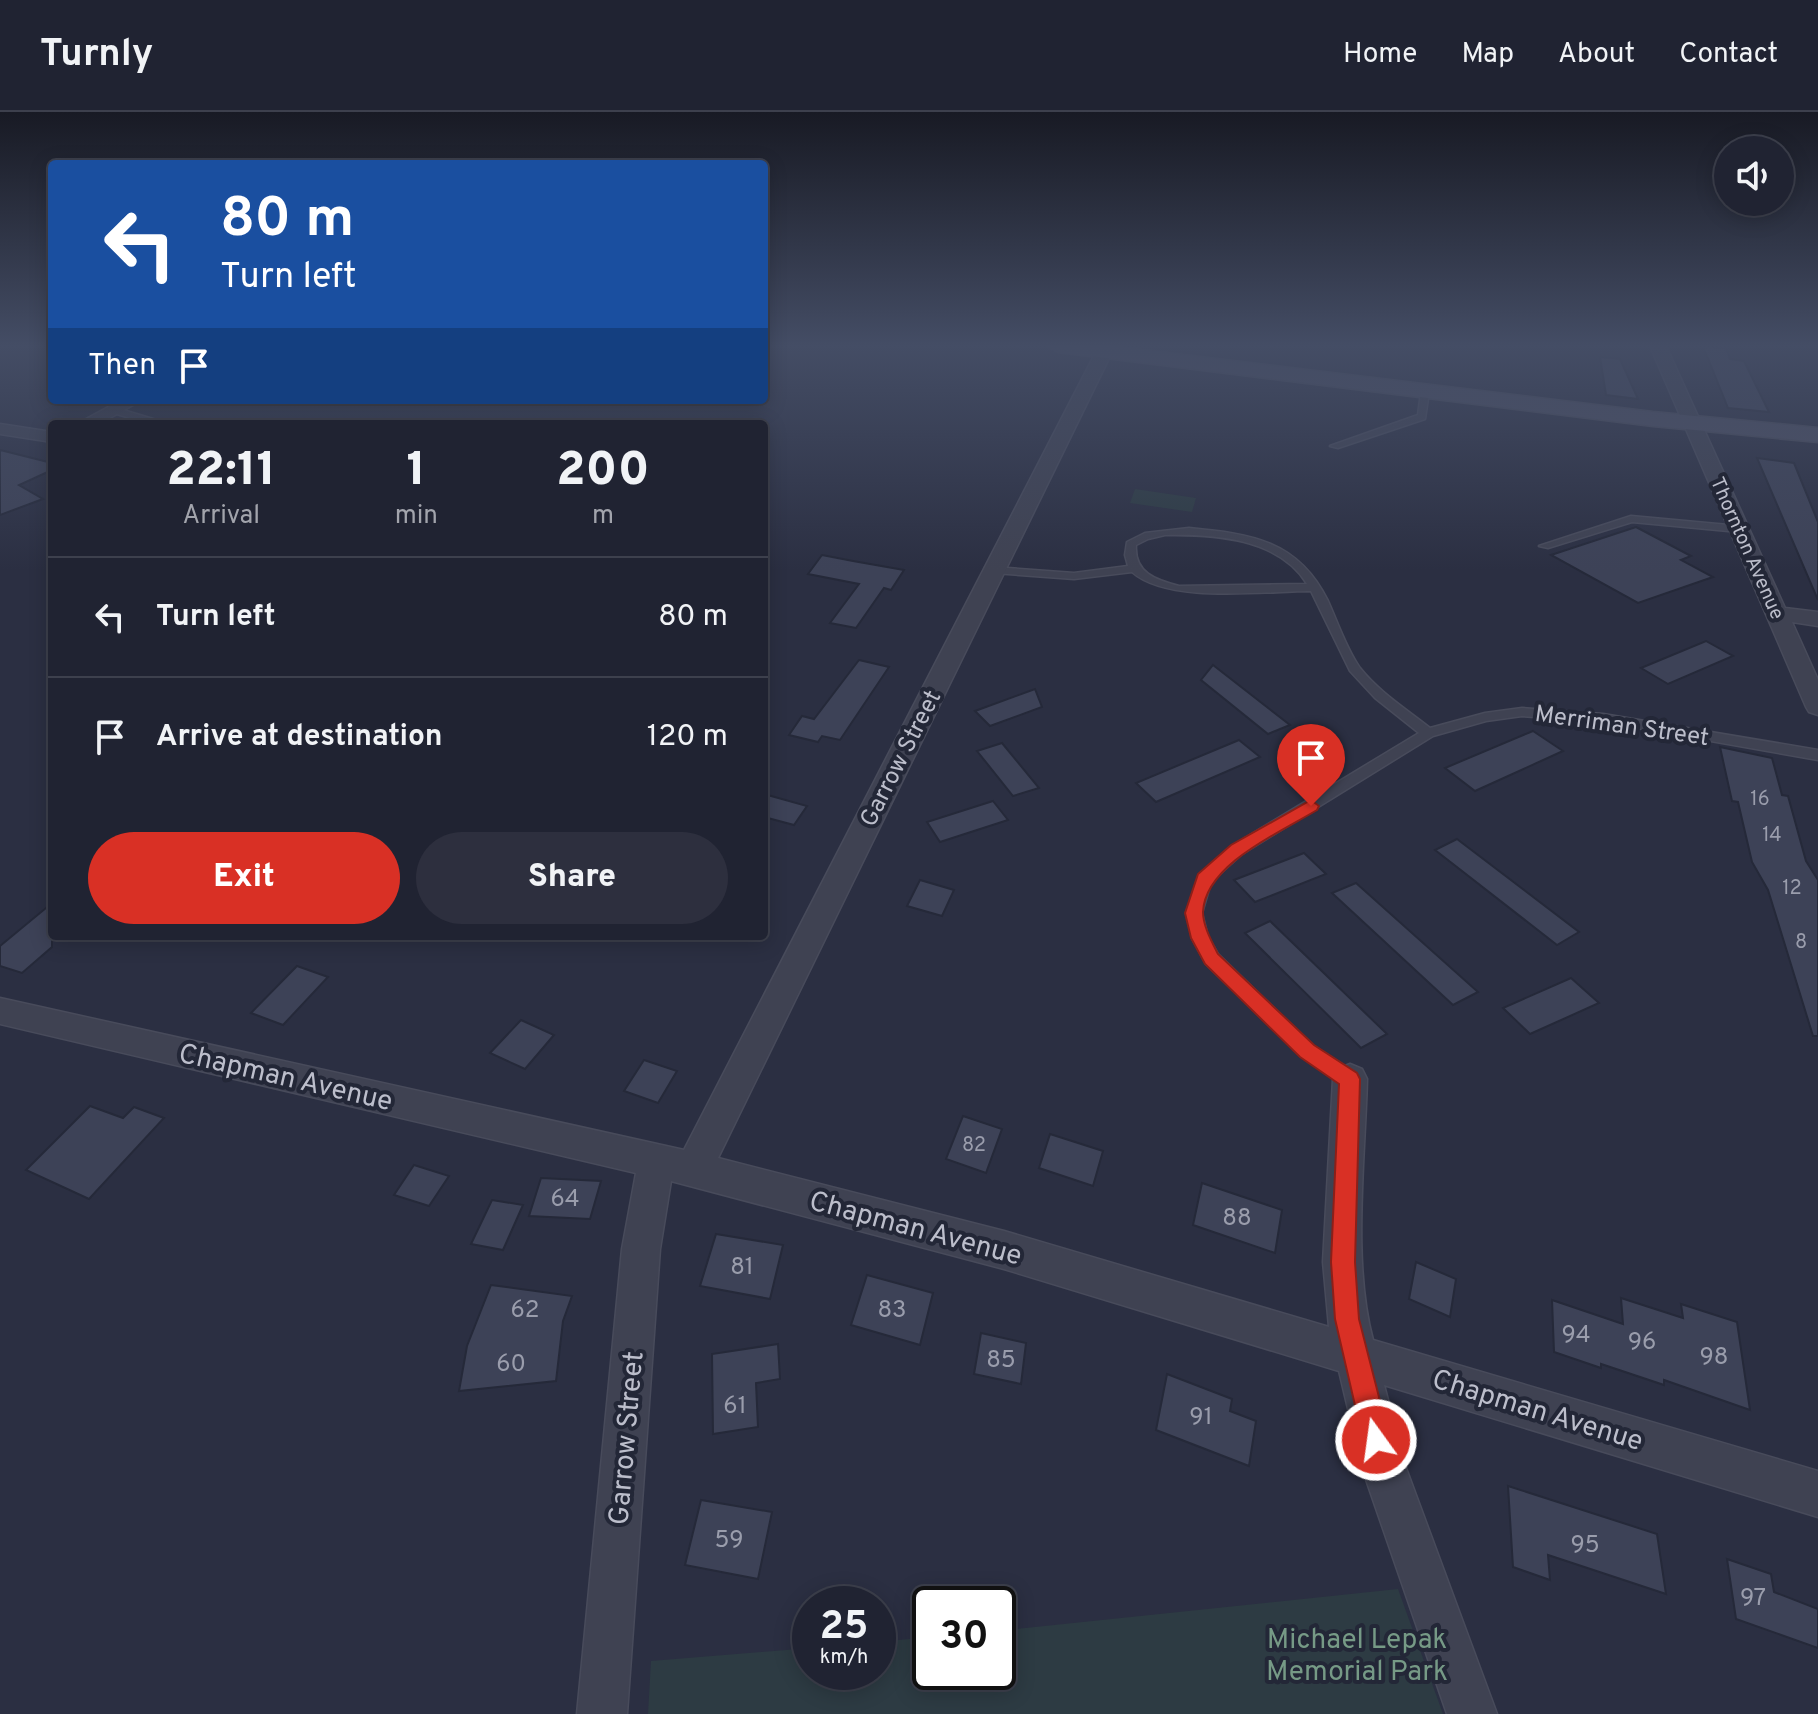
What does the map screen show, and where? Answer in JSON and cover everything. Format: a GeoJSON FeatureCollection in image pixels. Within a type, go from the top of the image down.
{"type":"FeatureCollection","features":[{"type":"Feature","properties":{"kind":"street","name":"Garrow Street"},"geometry":{"type":"LineString","coordinates":[[602,1714],[641,1249],[674,1166],[994,570],[1069,421]]}},
{"type":"Feature","properties":{"kind":"street"},"geometry":{"type":"LineString","coordinates":[[1680,421],[1818,435]]}},
{"type":"Feature","properties":{"kind":"street","name":"Thornton Avenue"},"geometry":{"type":"LineString","coordinates":[[1691,422],[1818,707]]}},
{"type":"Feature","properties":{"kind":"street"},"geometry":{"type":"LineString","coordinates":[[0,429],[48,436]]}},
{"type":"Feature","properties":{"kind":"street"},"geometry":{"type":"LineString","coordinates":[[1776,613],[1818,619]]}},
{"type":"Feature","properties":{"kind":"street","name":"Chapman Avenue"},"geometry":{"type":"LineString","coordinates":[[0,1011],[674,1166],[1004,1250],[1818,1494]]}},
{"type":"Feature","properties":{"kind":"street"},"geometry":{"type":"LineString","coordinates":[[1350,1079],[1343,1262],[1347,1319],[1384,1468],[1472,1714]]}},
{"type":"Feature","properties":{"kind":"lane"},"geometry":{"type":"LineString","coordinates":[[1335,446],[1411,421]]}},
{"type":"Feature","properties":{"kind":"lane"},"geometry":{"type":"LineString","coordinates":[[1544,546],[1631,519],[1739,529]]}},
{"type":"Feature","properties":{"kind":"lane"},"geometry":{"type":"LineString","coordinates":[[1133,569],[1129,553],[1136,538],[1158,531],[1186,531],[1277,550],[1298,563],[1314,587],[1354,668],[1379,694],[1428,733]]}},
{"type":"Feature","properties":{"kind":"lane"},"geometry":{"type":"LineString","coordinates":[[994,570],[1074,576],[1133,569],[1162,585],[1179,589],[1314,587]]}},
{"type":"Feature","properties":{"kind":"lane","name":"Merriman Street"},"geometry":{"type":"LineString","coordinates":[[1350,1079],[1307,1051],[1212,959],[1200,938],[1194,913],[1204,879],[1237,850],[1428,733],[1485,717],[1522,712],[1603,718],[1818,755]]}},
{"type":"Feature","properties":{"kind":"green space"},"geometry":{"type":"Polygon","coordinates":[[[1135,489],[1196,498],[1192,512],[1130,503],[1135,489]]]}},
{"type":"Feature","properties":{"kind":"green space","name":"Michael Lepak Memorial Park"},"geometry":{"type":"Polygon","coordinates":[[[1398,1589],[1443,1714],[648,1714],[651,1661],[792,1649],[792,1690],[896,1690],[896,1640],[912,1639],[912,1690],[1016,1690],[1016,1629],[1398,1589]]]}},
{"type":"Feature","properties":{"kind":"building"},"geometry":{"type":"Polygon","coordinates":[[[0,450],[48,462],[48,472],[19,485],[43,499],[0,515],[0,450]]]}},
{"type":"Feature","properties":{"kind":"building"},"geometry":{"type":"Polygon","coordinates":[[[1757,458],[1794,463],[1818,522],[1818,600],[1757,458]]]}},
{"type":"Feature","properties":{"kind":"building"},"geometry":{"type":"Polygon","coordinates":[[[1636,527],[1691,556],[1681,560],[1713,577],[1638,603],[1551,555],[1636,527]]]}},
{"type":"Feature","properties":{"kind":"building"},"geometry":{"type":"Polygon","coordinates":[[[822,555],[904,570],[891,590],[884,588],[856,628],[830,623],[859,584],[808,574],[822,555]]]}},
{"type":"Feature","properties":{"kind":"building"},"geometry":{"type":"Polygon","coordinates":[[[1706,641],[1733,656],[1668,684],[1641,668],[1706,641]]]}},
{"type":"Feature","properties":{"kind":"building"},"geometry":{"type":"Polygon","coordinates":[[[859,660],[889,667],[840,740],[822,736],[818,742],[789,735],[802,716],[814,719],[859,660]]]}},
{"type":"Feature","properties":{"kind":"building"},"geometry":{"type":"Polygon","coordinates":[[[1213,665],[1290,725],[1268,734],[1201,680],[1213,665]]]}},
{"type":"Feature","properties":{"kind":"building"},"geometry":{"type":"Polygon","coordinates":[[[1035,689],[1042,707],[990,726],[975,711],[1035,689]]]}},
{"type":"Feature","properties":{"kind":"building"},"geometry":{"type":"Polygon","coordinates":[[[1533,731],[1563,751],[1475,791],[1445,768],[1533,731]]]}},
{"type":"Feature","properties":{"kind":"building"},"geometry":{"type":"Polygon","coordinates":[[[1239,740],[1260,757],[1156,802],[1136,783],[1239,740]]]}},
{"type":"Feature","properties":{"kind":"building"},"geometry":{"type":"Polygon","coordinates":[[[1002,743],[1039,788],[1013,796],[977,751],[1002,743]]]}},
{"type":"Feature","properties":{"kind":"building"},"geometry":{"type":"Polygon","coordinates":[[[1720,747],[1772,758],[1782,795],[1788,796],[1806,861],[1818,880],[1818,1036],[1813,1036],[1768,890],[1752,862],[1738,802],[1732,801],[1720,747]]]}},
{"type":"Feature","properties":{"kind":"building"},"geometry":{"type":"Polygon","coordinates":[[[768,795],[807,806],[794,825],[768,818],[768,795]]]}},
{"type":"Feature","properties":{"kind":"building"},"geometry":{"type":"Polygon","coordinates":[[[993,801],[1008,820],[940,842],[927,822],[993,801]]]}},
{"type":"Feature","properties":{"kind":"building"},"geometry":{"type":"Polygon","coordinates":[[[1457,839],[1579,932],[1557,945],[1435,850],[1457,839]]]}},
{"type":"Feature","properties":{"kind":"building"},"geometry":{"type":"Polygon","coordinates":[[[1304,853],[1326,874],[1255,902],[1234,880],[1304,853]]]}},
{"type":"Feature","properties":{"kind":"building"},"geometry":{"type":"Polygon","coordinates":[[[920,880],[954,890],[942,916],[907,906],[920,880]]]}},
{"type":"Feature","properties":{"kind":"building"},"geometry":{"type":"Polygon","coordinates":[[[1356,883],[1478,992],[1453,1005],[1332,893],[1356,883]]]}},
{"type":"Feature","properties":{"kind":"building"},"geometry":{"type":"Polygon","coordinates":[[[48,906],[48,940],[52,940],[52,947],[22,973],[0,966],[0,946],[48,906]]]}},
{"type":"Feature","properties":{"kind":"building"},"geometry":{"type":"Polygon","coordinates":[[[1270,921],[1387,1034],[1361,1048],[1245,933],[1270,921]]]}},
{"type":"Feature","properties":{"kind":"building"},"geometry":{"type":"Polygon","coordinates":[[[297,966],[328,977],[283,1025],[251,1013],[297,966]]]}},
{"type":"Feature","properties":{"kind":"building"},"geometry":{"type":"Polygon","coordinates":[[[1571,978],[1599,1003],[1530,1034],[1503,1008],[1571,978]]]}},
{"type":"Feature","properties":{"kind":"building"},"geometry":{"type":"Polygon","coordinates":[[[521,1020],[554,1035],[525,1069],[490,1053],[521,1020]]]}},
{"type":"Feature","properties":{"kind":"building"},"geometry":{"type":"Polygon","coordinates":[[[644,1060],[677,1071],[658,1103],[624,1091],[644,1060]]]}},
{"type":"Feature","properties":{"kind":"building"},"geometry":{"type":"Polygon","coordinates":[[[90,1106],[123,1118],[134,1107],[164,1118],[89,1199],[26,1170],[90,1106]]]}},
{"type":"Feature","properties":{"kind":"building"},"geometry":{"type":"Polygon","coordinates":[[[963,1116],[1002,1129],[986,1173],[946,1159],[963,1116]]]}},
{"type":"Feature","properties":{"kind":"building"},"geometry":{"type":"Polygon","coordinates":[[[1050,1134],[1103,1151],[1093,1186],[1039,1168],[1050,1134]]]}},
{"type":"Feature","properties":{"kind":"building"},"geometry":{"type":"Polygon","coordinates":[[[414,1165],[449,1176],[429,1206],[394,1195],[414,1165]]]}},
{"type":"Feature","properties":{"kind":"building"},"geometry":{"type":"Polygon","coordinates":[[[541,1178],[601,1181],[590,1219],[529,1216],[541,1178]]]}},
{"type":"Feature","properties":{"kind":"building"},"geometry":{"type":"Polygon","coordinates":[[[1202,1183],[1282,1210],[1275,1253],[1193,1225],[1202,1183]]]}},
{"type":"Feature","properties":{"kind":"building"},"geometry":{"type":"Polygon","coordinates":[[[492,1200],[523,1205],[503,1250],[471,1244],[492,1200]]]}},
{"type":"Feature","properties":{"kind":"building"},"geometry":{"type":"Polygon","coordinates":[[[716,1234],[783,1245],[770,1299],[700,1286],[716,1234]]]}},
{"type":"Feature","properties":{"kind":"building"},"geometry":{"type":"Polygon","coordinates":[[[1416,1262],[1456,1279],[1450,1317],[1409,1299],[1416,1262]]]}},
{"type":"Feature","properties":{"kind":"building"},"geometry":{"type":"Polygon","coordinates":[[[867,1275],[933,1293],[920,1345],[851,1325],[867,1275]]]}},
{"type":"Feature","properties":{"kind":"building"},"geometry":{"type":"Polygon","coordinates":[[[491,1285],[572,1296],[563,1321],[556,1381],[459,1391],[467,1346],[491,1285]]]}},
{"type":"Feature","properties":{"kind":"building"},"geometry":{"type":"Polygon","coordinates":[[[1621,1298],[1683,1318],[1681,1304],[1737,1322],[1750,1410],[1664,1380],[1664,1385],[1554,1352],[1552,1300],[1623,1324],[1621,1298]]]}},
{"type":"Feature","properties":{"kind":"building"},"geometry":{"type":"Polygon","coordinates":[[[981,1333],[1026,1343],[1021,1384],[974,1374],[981,1333]]]}},
{"type":"Feature","properties":{"kind":"building"},"geometry":{"type":"Polygon","coordinates":[[[778,1344],[780,1379],[756,1383],[758,1427],[713,1434],[712,1354],[778,1344]]]}},
{"type":"Feature","properties":{"kind":"building"},"geometry":{"type":"Polygon","coordinates":[[[1167,1374],[1232,1399],[1230,1411],[1256,1421],[1249,1466],[1156,1430],[1167,1374]]]}},
{"type":"Feature","properties":{"kind":"building"},"geometry":{"type":"Polygon","coordinates":[[[1508,1486],[1657,1534],[1666,1594],[1548,1555],[1550,1580],[1513,1567],[1508,1486]]]}},
{"type":"Feature","properties":{"kind":"building"},"geometry":{"type":"Polygon","coordinates":[[[701,1500],[772,1512],[758,1579],[685,1565],[701,1500]]]}},
{"type":"Feature","properties":{"kind":"building"},"geometry":{"type":"Polygon","coordinates":[[[1727,1559],[1771,1574],[1774,1592],[1818,1609],[1818,1648],[1736,1619],[1727,1559]]]}},
{"type":"Feature","properties":{"kind":"route"},"geometry":{"type":"LineString","coordinates":[[1311,806],[1237,850],[1204,879],[1194,913],[1200,938],[1212,959],[1307,1051],[1350,1079],[1343,1262],[1347,1319],[1376,1440]]}}]}
